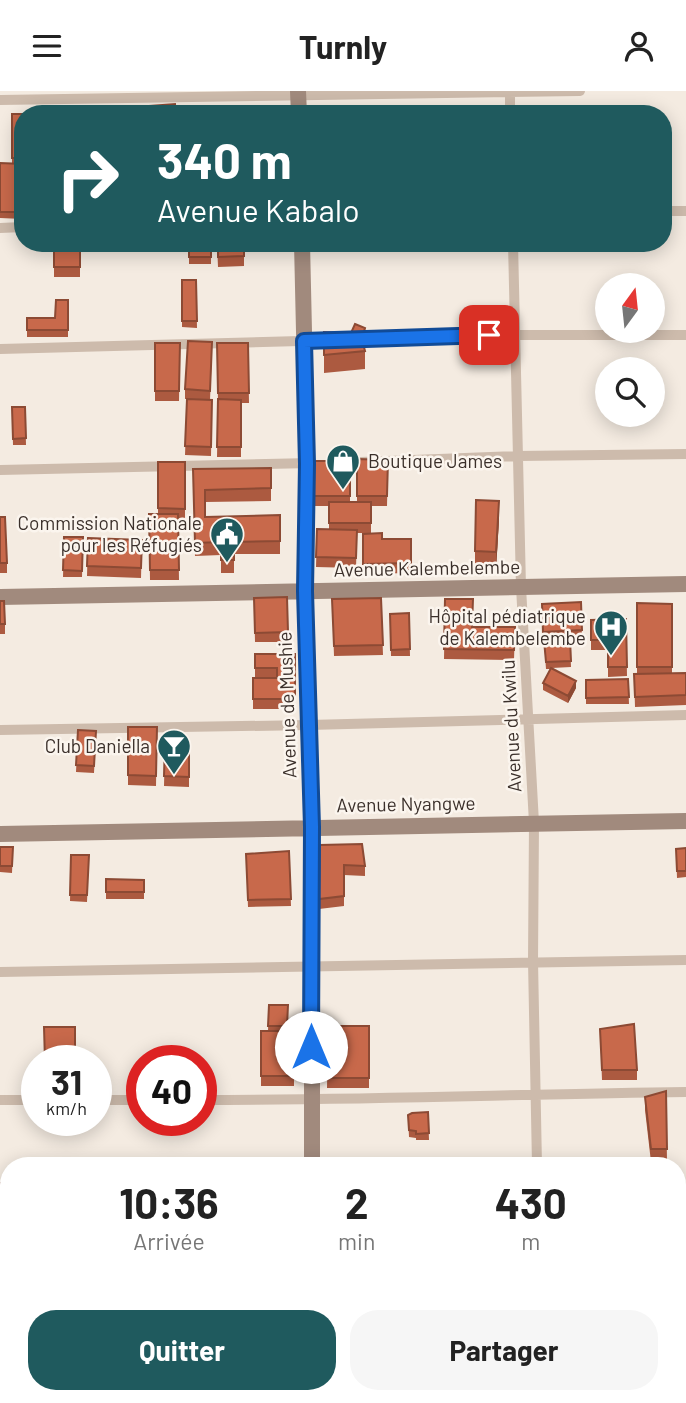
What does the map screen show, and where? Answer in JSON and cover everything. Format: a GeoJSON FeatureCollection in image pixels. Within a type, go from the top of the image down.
{"type":"FeatureCollection","features":[{"type":"Feature","properties":{"kind":"street"},"geometry":{"type":"LineString","coordinates":[[0,100],[298,93],[580,91]]}},
{"type":"Feature","properties":{"kind":"street","name":"Avenue de Mushie"},"geometry":{"type":"LineString","coordinates":[[302,252],[307,464],[305,591],[312,827],[312,1157]]}},
{"type":"Feature","properties":{"kind":"street","name":"Avenue du Kwilu"},"geometry":{"type":"LineString","coordinates":[[513,252],[521,587],[534,823],[533,961],[537,1157]]}},
{"type":"Feature","properties":{"kind":"street"},"geometry":{"type":"LineString","coordinates":[[0,349],[516,335],[686,335]]}},
{"type":"Feature","properties":{"kind":"street"},"geometry":{"type":"LineString","coordinates":[[0,470],[686,454]]}},
{"type":"Feature","properties":{"kind":"street","name":"Avenue Kalembelembe"},"geometry":{"type":"LineString","coordinates":[[0,597],[686,584]]}},
{"type":"Feature","properties":{"kind":"street"},"geometry":{"type":"LineString","coordinates":[[0,730],[686,715]]}},
{"type":"Feature","properties":{"kind":"street","name":"Avenue Nyangwe"},"geometry":{"type":"LineString","coordinates":[[0,834],[686,821]]}},
{"type":"Feature","properties":{"kind":"street"},"geometry":{"type":"LineString","coordinates":[[0,972],[686,960]]}},
{"type":"Feature","properties":{"kind":"street"},"geometry":{"type":"LineString","coordinates":[[217,1100],[686,1092]]}},
{"type":"Feature","properties":{"kind":"street"},"geometry":{"type":"LineString","coordinates":[[0,1100],[21,1100]]}},
{"type":"Feature","properties":{"kind":"building"},"geometry":{"type":"Polygon","coordinates":[[[12,114],[14,114],[14,158],[12,114]]]}},
{"type":"Feature","properties":{"kind":"building"},"geometry":{"type":"Polygon","coordinates":[[[0,163],[14,164],[14,212],[0,212],[0,163]]]}},
{"type":"Feature","properties":{"kind":"building"},"geometry":{"type":"Polygon","coordinates":[[[54,252],[80,252],[80,267],[54,267],[54,252]]]}},
{"type":"Feature","properties":{"kind":"building"},"geometry":{"type":"Polygon","coordinates":[[[189,252],[211,252],[211,257],[189,257],[189,252]]]}},
{"type":"Feature","properties":{"kind":"building"},"geometry":{"type":"Polygon","coordinates":[[[218,252],[244,252],[244,256],[218,257],[218,252]]]}},
{"type":"Feature","properties":{"kind":"building"},"geometry":{"type":"Polygon","coordinates":[[[182,280],[196,280],[197,321],[182,321],[182,280]]]}},
{"type":"Feature","properties":{"kind":"building"},"geometry":{"type":"Polygon","coordinates":[[[56,300],[68,300],[68,330],[27,330],[27,318],[55,318],[56,300]]]}},
{"type":"Feature","properties":{"kind":"building"},"geometry":{"type":"Polygon","coordinates":[[[355,324],[365,328],[362,339],[365,351],[324,355],[324,332],[351,333],[355,324]]]}},
{"type":"Feature","properties":{"kind":"building"},"geometry":{"type":"Polygon","coordinates":[[[188,341],[212,342],[210,391],[185,389],[188,341]]]}},
{"type":"Feature","properties":{"kind":"building"},"geometry":{"type":"Polygon","coordinates":[[[155,343],[180,343],[179,391],[155,391],[155,343]]]}},
{"type":"Feature","properties":{"kind":"building"},"geometry":{"type":"Polygon","coordinates":[[[217,343],[248,343],[249,393],[218,393],[217,343]]]}},
{"type":"Feature","properties":{"kind":"building"},"geometry":{"type":"Polygon","coordinates":[[[187,399],[212,400],[211,447],[185,446],[187,399]]]}},
{"type":"Feature","properties":{"kind":"building"},"geometry":{"type":"Polygon","coordinates":[[[218,399],[241,400],[241,447],[217,447],[218,399]]]}},
{"type":"Feature","properties":{"kind":"building"},"geometry":{"type":"Polygon","coordinates":[[[12,407],[25,407],[26,438],[13,439],[12,407]]]}},
{"type":"Feature","properties":{"kind":"building"},"geometry":{"type":"Polygon","coordinates":[[[357,459],[388,460],[387,496],[357,496],[357,459]]]}},
{"type":"Feature","properties":{"kind":"building"},"geometry":{"type":"Polygon","coordinates":[[[314,461],[350,461],[350,496],[314,496],[314,461]]]}},
{"type":"Feature","properties":{"kind":"building"},"geometry":{"type":"Polygon","coordinates":[[[158,462],[185,462],[185,509],[158,508],[158,462]]]}},
{"type":"Feature","properties":{"kind":"building"},"geometry":{"type":"Polygon","coordinates":[[[271,468],[271,488],[205,490],[205,517],[280,515],[280,541],[234,542],[234,560],[221,560],[221,542],[195,543],[193,469],[271,468]]]}},
{"type":"Feature","properties":{"kind":"building"},"geometry":{"type":"Polygon","coordinates":[[[476,500],[499,501],[496,552],[475,551],[476,500]]]}},
{"type":"Feature","properties":{"kind":"building"},"geometry":{"type":"Polygon","coordinates":[[[329,502],[371,502],[371,523],[329,523],[329,502]]]}},
{"type":"Feature","properties":{"kind":"building"},"geometry":{"type":"Polygon","coordinates":[[[149,514],[178,514],[179,570],[150,570],[149,514]]]}},
{"type":"Feature","properties":{"kind":"building"},"geometry":{"type":"Polygon","coordinates":[[[0,517],[5,517],[7,563],[0,563],[0,517]]]}},
{"type":"Feature","properties":{"kind":"building"},"geometry":{"type":"Polygon","coordinates":[[[317,529],[357,530],[356,558],[316,557],[317,529]]]}},
{"type":"Feature","properties":{"kind":"building"},"geometry":{"type":"Polygon","coordinates":[[[382,533],[382,539],[411,539],[411,563],[363,564],[363,534],[382,533]]]}},
{"type":"Feature","properties":{"kind":"building"},"geometry":{"type":"Polygon","coordinates":[[[64,537],[83,537],[82,571],[63,570],[64,537]]]}},
{"type":"Feature","properties":{"kind":"building"},"geometry":{"type":"Polygon","coordinates":[[[88,538],[142,540],[141,568],[87,566],[88,538]]]}},
{"type":"Feature","properties":{"kind":"building"},"geometry":{"type":"Polygon","coordinates":[[[287,597],[288,632],[255,633],[254,598],[287,597]]]}},
{"type":"Feature","properties":{"kind":"building"},"geometry":{"type":"Polygon","coordinates":[[[381,598],[383,645],[334,646],[332,599],[381,598]]]}},
{"type":"Feature","properties":{"kind":"building"},"geometry":{"type":"Polygon","coordinates":[[[445,599],[473,599],[472,627],[515,627],[514,650],[444,649],[445,599]]]}},
{"type":"Feature","properties":{"kind":"building"},"geometry":{"type":"Polygon","coordinates":[[[0,601],[4,601],[5,624],[0,624],[0,601]]]}},
{"type":"Feature","properties":{"kind":"building"},"geometry":{"type":"Polygon","coordinates":[[[581,602],[582,630],[543,632],[542,604],[581,602]]]}},
{"type":"Feature","properties":{"kind":"building"},"geometry":{"type":"Polygon","coordinates":[[[637,603],[672,604],[672,667],[637,667],[637,603]]]}},
{"type":"Feature","properties":{"kind":"building"},"geometry":{"type":"Polygon","coordinates":[[[409,613],[410,649],[391,650],[390,614],[409,613]]]}},
{"type":"Feature","properties":{"kind":"building"},"geometry":{"type":"Polygon","coordinates":[[[626,619],[627,667],[608,667],[608,640],[591,640],[591,620],[626,619]]]}},
{"type":"Feature","properties":{"kind":"building"},"geometry":{"type":"Polygon","coordinates":[[[570,639],[571,661],[546,662],[544,640],[570,639]]]}},
{"type":"Feature","properties":{"kind":"building"},"geometry":{"type":"Polygon","coordinates":[[[255,654],[295,654],[295,699],[253,699],[253,678],[277,678],[277,668],[255,668],[255,654]]]}},
{"type":"Feature","properties":{"kind":"building"},"geometry":{"type":"Polygon","coordinates":[[[551,668],[576,681],[568,696],[543,683],[551,668]]]}},
{"type":"Feature","properties":{"kind":"building"},"geometry":{"type":"Polygon","coordinates":[[[686,673],[686,695],[635,697],[634,674],[686,673]]]}},
{"type":"Feature","properties":{"kind":"building"},"geometry":{"type":"Polygon","coordinates":[[[628,679],[629,697],[586,698],[586,680],[628,679]]]}},
{"type":"Feature","properties":{"kind":"building"},"geometry":{"type":"Polygon","coordinates":[[[128,727],[157,727],[156,776],[128,775],[128,727]]]}},
{"type":"Feature","properties":{"kind":"building"},"geometry":{"type":"Polygon","coordinates":[[[78,730],[96,731],[94,766],[76,765],[78,730]]]}},
{"type":"Feature","properties":{"kind":"building"},"geometry":{"type":"Polygon","coordinates":[[[165,741],[189,742],[189,777],[164,776],[165,741]]]}},
{"type":"Feature","properties":{"kind":"building"},"geometry":{"type":"Polygon","coordinates":[[[362,844],[365,866],[344,865],[344,896],[319,899],[320,845],[362,844]]]}},
{"type":"Feature","properties":{"kind":"building"},"geometry":{"type":"Polygon","coordinates":[[[0,847],[13,847],[12,866],[0,866],[0,847]]]}},
{"type":"Feature","properties":{"kind":"building"},"geometry":{"type":"Polygon","coordinates":[[[686,848],[686,871],[677,871],[676,849],[686,848]]]}},
{"type":"Feature","properties":{"kind":"building"},"geometry":{"type":"Polygon","coordinates":[[[289,851],[291,899],[248,900],[246,854],[289,851]]]}},
{"type":"Feature","properties":{"kind":"building"},"geometry":{"type":"Polygon","coordinates":[[[71,855],[89,855],[87,895],[70,895],[71,855]]]}},
{"type":"Feature","properties":{"kind":"building"},"geometry":{"type":"Polygon","coordinates":[[[106,879],[144,880],[144,892],[106,892],[106,879]]]}},
{"type":"Feature","properties":{"kind":"building"},"geometry":{"type":"Polygon","coordinates":[[[269,1005],[288,1005],[287,1026],[268,1026],[269,1005]]]}},
{"type":"Feature","properties":{"kind":"building"},"geometry":{"type":"Polygon","coordinates":[[[634,1024],[637,1070],[602,1070],[600,1029],[634,1024]]]}},
{"type":"Feature","properties":{"kind":"building"},"geometry":{"type":"Polygon","coordinates":[[[328,1026],[369,1026],[369,1078],[327,1078],[328,1026]]]}},
{"type":"Feature","properties":{"kind":"building"},"geometry":{"type":"Polygon","coordinates":[[[44,1027],[75,1027],[75,1045],[45,1045],[44,1027]]]}},
{"type":"Feature","properties":{"kind":"building"},"geometry":{"type":"Polygon","coordinates":[[[261,1031],[294,1031],[294,1076],[261,1076],[261,1031]]]}},
{"type":"Feature","properties":{"kind":"building"},"geometry":{"type":"Polygon","coordinates":[[[666,1091],[667,1149],[651,1149],[645,1097],[666,1091]]]}},
{"type":"Feature","properties":{"kind":"building"},"geometry":{"type":"Polygon","coordinates":[[[428,1112],[429,1133],[416,1134],[416,1131],[409,1130],[408,1115],[428,1112]]]}},
{"type":"Feature","properties":{"kind":"place","name":"Boutique James"},"geometry":{"type":"Point","coordinates":[343,491]}},
{"type":"Feature","properties":{"kind":"place","name":"Commission Nationale pour les Réfugiés"},"geometry":{"type":"Point","coordinates":[227,564]}},
{"type":"Feature","properties":{"kind":"place","name":"Hôpital pédiatrique de Kalembelembe"},"geometry":{"type":"Point","coordinates":[611,657]}},
{"type":"Feature","properties":{"kind":"place","name":"Club Daniella"},"geometry":{"type":"Point","coordinates":[174,776]}},
{"type":"Feature","properties":{"kind":"route"},"geometry":{"type":"LineString","coordinates":[[311,1047],[312,827],[305,591],[307,464],[304,341],[489,335]]}}]}
